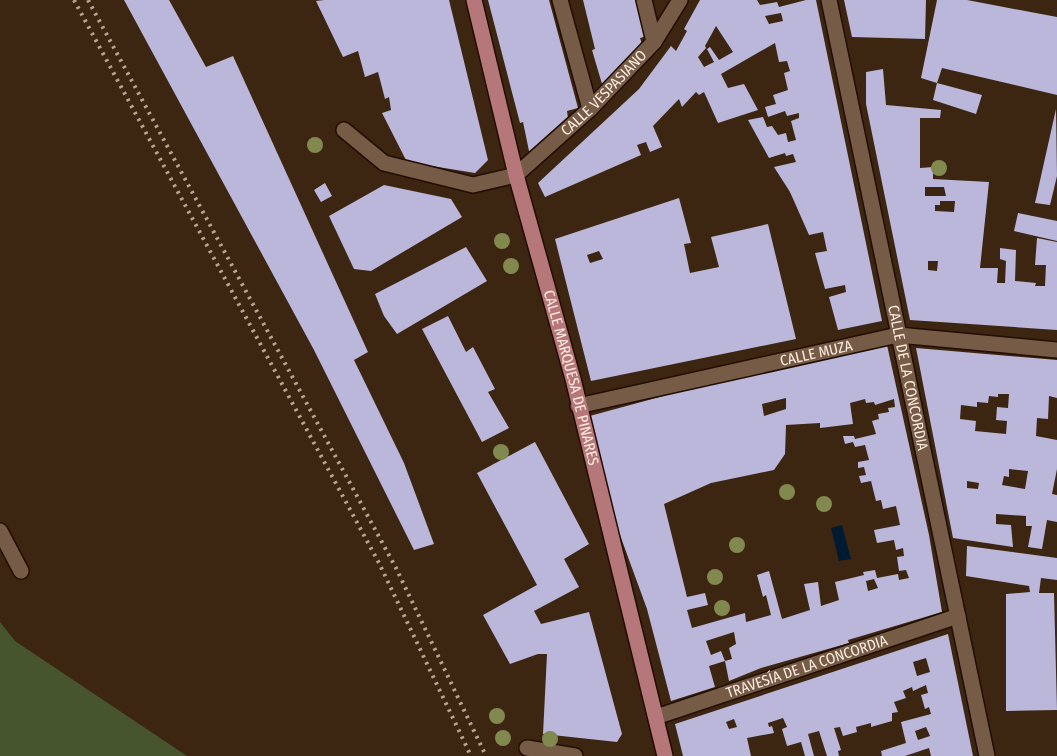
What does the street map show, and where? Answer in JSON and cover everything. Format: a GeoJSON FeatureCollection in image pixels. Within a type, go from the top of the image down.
{"type":"FeatureCollection","features":[{"type":"Feature","properties":{"kind":"main road","name":"CALLE MARQUESA DE PINARES"},"geometry":{"type":"LineString","coordinates":[[474,0],[516,175],[578,406],[666,756]]}},
{"type":"Feature","properties":{"kind":"street"},"geometry":{"type":"LineString","coordinates":[[560,0],[590,109]]}},
{"type":"Feature","properties":{"kind":"street"},"geometry":{"type":"LineString","coordinates":[[644,0],[654,42]]}},
{"type":"Feature","properties":{"kind":"street","name":"CALLE VESPASIANO"},"geometry":{"type":"LineString","coordinates":[[516,175],[590,109],[654,42],[680,0]]}},
{"type":"Feature","properties":{"kind":"street","name":"CALLE DE LA CONCORDIA"},"geometry":{"type":"LineString","coordinates":[[829,0],[987,756]]}},
{"type":"Feature","properties":{"kind":"street"},"geometry":{"type":"LineString","coordinates":[[344,130],[384,163],[473,185],[516,175]]}},
{"type":"Feature","properties":{"kind":"street","name":"CALLE MUZA"},"geometry":{"type":"LineString","coordinates":[[578,406],[898,335],[1057,350]]}},
{"type":"Feature","properties":{"kind":"street"},"geometry":{"type":"LineString","coordinates":[[0,531],[21,571]]}},
{"type":"Feature","properties":{"kind":"street","name":"TRAVESÍA DE LA CONCORDIA"},"geometry":{"type":"LineString","coordinates":[[656,717],[958,616]]}},
{"type":"Feature","properties":{"kind":"street"},"geometry":{"type":"LineString","coordinates":[[527,748],[575,756]]}},
{"type":"Feature","properties":{"kind":"green space"},"geometry":{"type":"Polygon","coordinates":[[[0,622],[15,641],[187,756],[0,756],[0,622]]]}},
{"type":"Feature","properties":{"kind":"water"},"geometry":{"type":"Polygon","coordinates":[[[842,525],[851,559],[839,561],[831,528],[842,525]]]}},
{"type":"Feature","properties":{"kind":"building"},"geometry":{"type":"Polygon","coordinates":[[[124,0],[169,0],[206,67],[233,56],[368,352],[354,360],[404,463],[434,544],[414,550],[314,350],[124,0]]]}},
{"type":"Feature","properties":{"kind":"building"},"geometry":{"type":"Polygon","coordinates":[[[449,0],[488,160],[475,173],[407,162],[382,113],[391,110],[389,97],[385,99],[378,72],[365,77],[358,51],[343,57],[316,1],[449,0]]]}},
{"type":"Feature","properties":{"kind":"building"},"geometry":{"type":"Polygon","coordinates":[[[488,0],[549,0],[578,108],[567,111],[568,118],[534,150],[529,151],[523,122],[520,123],[488,0]]]}},
{"type":"Feature","properties":{"kind":"building"},"geometry":{"type":"Polygon","coordinates":[[[583,0],[638,0],[647,36],[640,38],[643,47],[602,84],[592,50],[595,49],[583,0]]]}},
{"type":"Feature","properties":{"kind":"building"},"geometry":{"type":"Polygon","coordinates":[[[700,0],[757,0],[760,5],[777,2],[779,7],[806,0],[816,0],[882,321],[838,330],[829,297],[846,292],[845,285],[825,289],[815,253],[827,251],[823,232],[809,235],[790,192],[774,167],[796,162],[793,154],[786,156],[785,153],[769,158],[748,120],[763,117],[767,127],[772,126],[778,135],[786,133],[788,142],[796,140],[791,121],[799,118],[799,113],[787,116],[785,111],[768,117],[765,107],[776,104],[773,95],[788,90],[784,73],[790,71],[787,61],[779,62],[775,43],[721,74],[728,88],[744,84],[758,110],[718,123],[704,92],[699,95],[696,92],[682,107],[679,99],[653,126],[662,147],[650,152],[646,142],[637,145],[641,155],[545,197],[538,183],[639,89],[671,46],[676,51],[687,31],[684,29],[700,0]],[[781,13],[765,16],[769,24],[783,21],[781,13]],[[716,26],[705,46],[706,48],[698,57],[704,67],[714,62],[707,49],[710,47],[719,60],[733,52],[716,26]]]}},
{"type":"Feature","properties":{"kind":"building"},"geometry":{"type":"Polygon","coordinates":[[[844,0],[926,0],[925,39],[852,37],[844,0]]]}},
{"type":"Feature","properties":{"kind":"building"},"geometry":{"type":"Polygon","coordinates":[[[937,0],[967,0],[1057,17],[1057,95],[942,68],[937,83],[921,78],[937,0]]]}},
{"type":"Feature","properties":{"kind":"building"},"geometry":{"type":"Polygon","coordinates":[[[883,69],[886,105],[941,110],[940,118],[920,118],[920,168],[933,167],[933,179],[989,182],[980,268],[998,268],[997,283],[1005,283],[1006,261],[1000,259],[1000,248],[1016,250],[1015,281],[1036,283],[1035,286],[1045,286],[1046,265],[1035,265],[1037,238],[1057,242],[1057,330],[910,320],[866,104],[866,72],[883,69]],[[925,187],[925,196],[946,196],[944,187],[925,187]],[[940,201],[940,205],[935,205],[935,211],[954,212],[955,201],[940,201]],[[928,261],[928,270],[937,271],[938,261],[928,261]]]}},
{"type":"Feature","properties":{"kind":"building"},"geometry":{"type":"Polygon","coordinates":[[[937,83],[982,95],[976,114],[933,100],[937,83]]]}},
{"type":"Feature","properties":{"kind":"building"},"geometry":{"type":"Polygon","coordinates":[[[1056,109],[1057,176],[1050,205],[1035,203],[1056,109]]]}},
{"type":"Feature","properties":{"kind":"building"},"geometry":{"type":"Polygon","coordinates":[[[325,183],[332,196],[321,202],[314,190],[325,183]]]}},
{"type":"Feature","properties":{"kind":"building"},"geometry":{"type":"Polygon","coordinates":[[[384,185],[451,199],[462,217],[371,271],[354,269],[329,216],[384,185]]]}},
{"type":"Feature","properties":{"kind":"building"},"geometry":{"type":"Polygon","coordinates":[[[679,198],[691,243],[684,244],[690,273],[719,267],[711,237],[768,224],[796,339],[591,381],[555,239],[679,198]],[[599,251],[587,255],[590,263],[603,259],[599,251]]]}},
{"type":"Feature","properties":{"kind":"building"},"geometry":{"type":"Polygon","coordinates":[[[1018,213],[1057,221],[1057,241],[1014,231],[1018,213]]]}},
{"type":"Feature","properties":{"kind":"building"},"geometry":{"type":"Polygon","coordinates":[[[466,247],[487,281],[397,334],[384,316],[375,294],[466,247]]]}},
{"type":"Feature","properties":{"kind":"building"},"geometry":{"type":"Polygon","coordinates":[[[448,316],[466,352],[473,347],[495,389],[488,392],[509,428],[482,442],[422,329],[448,316]]]}},
{"type":"Feature","properties":{"kind":"building"},"geometry":{"type":"Polygon","coordinates":[[[887,345],[929,535],[942,612],[848,640],[849,643],[761,668],[729,681],[725,661],[709,666],[715,687],[671,701],[647,609],[613,516],[586,417],[689,389],[887,345]],[[786,398],[762,404],[764,416],[786,409],[786,398]],[[865,399],[850,403],[853,424],[820,428],[820,423],[786,425],[785,454],[774,470],[711,483],[664,504],[687,597],[705,593],[708,605],[687,610],[692,628],[745,613],[746,622],[771,615],[766,595],[763,597],[757,575],[769,571],[782,619],[810,610],[804,584],[818,582],[821,606],[839,600],[835,582],[864,575],[863,572],[875,570],[877,578],[898,574],[899,580],[909,578],[906,570],[899,571],[897,557],[904,556],[903,548],[896,550],[894,540],[877,543],[874,530],[900,525],[896,506],[883,509],[881,500],[876,501],[871,481],[861,483],[859,476],[866,475],[864,467],[858,468],[858,462],[869,460],[865,445],[855,447],[853,442],[845,444],[843,436],[854,436],[855,439],[876,434],[872,421],[879,419],[878,414],[889,412],[888,408],[895,407],[894,399],[875,405],[874,402],[866,403],[865,399]],[[874,579],[866,581],[868,591],[878,588],[874,579]],[[734,632],[706,641],[711,655],[721,651],[725,661],[732,659],[729,648],[736,644],[734,632]]]}},
{"type":"Feature","properties":{"kind":"building"},"geometry":{"type":"Polygon","coordinates":[[[916,348],[1057,360],[1057,398],[1049,396],[1048,419],[1037,418],[1036,436],[1057,440],[1057,469],[1052,494],[1057,495],[1057,522],[1047,520],[1042,549],[1028,547],[1032,526],[1026,526],[1026,516],[996,514],[996,524],[1011,525],[1013,547],[953,538],[916,348]],[[998,394],[998,397],[989,396],[988,403],[977,402],[977,407],[961,405],[960,419],[976,421],[975,431],[1006,434],[1007,421],[996,420],[997,407],[1008,408],[1009,394],[998,394]],[[1009,469],[1009,477],[1004,476],[1002,485],[1025,489],[1028,471],[1009,469]],[[967,481],[967,488],[978,489],[979,483],[967,481]]]}},
{"type":"Feature","properties":{"kind":"building"},"geometry":{"type":"Polygon","coordinates":[[[535,442],[589,544],[564,559],[579,587],[534,611],[541,624],[589,612],[622,734],[617,742],[543,734],[547,654],[538,654],[510,664],[483,615],[537,585],[477,473],[535,442]]]}},
{"type":"Feature","properties":{"kind":"building"},"geometry":{"type":"Polygon","coordinates":[[[967,546],[1057,558],[1057,580],[1041,578],[1039,593],[1054,593],[1057,710],[1006,711],[1006,594],[1030,592],[1029,586],[966,576],[967,546]]]}},
{"type":"Feature","properties":{"kind":"building"},"geometry":{"type":"Polygon","coordinates":[[[948,634],[973,756],[931,756],[929,748],[905,756],[882,756],[881,751],[906,743],[901,722],[931,714],[929,707],[925,709],[921,695],[928,693],[926,685],[913,691],[912,687],[903,691],[906,698],[894,702],[898,712],[892,713],[892,721],[871,727],[871,723],[856,727],[857,732],[843,736],[840,727],[834,728],[841,750],[838,751],[839,756],[827,756],[819,731],[808,734],[814,756],[805,756],[801,742],[787,746],[782,729],[787,727],[783,718],[768,723],[769,727],[772,726],[774,733],[747,738],[751,756],[683,756],[675,724],[948,634]],[[926,658],[913,662],[917,676],[930,672],[926,658]],[[734,719],[726,722],[729,729],[737,727],[734,719]],[[926,727],[915,731],[918,740],[930,736],[926,727]]]}},
{"type":"Feature","properties":{"kind":"railway"},"geometry":{"type":"LineString","coordinates":[[74,0],[379,563],[471,756]]}},
{"type":"Feature","properties":{"kind":"railway"},"geometry":{"type":"LineString","coordinates":[[88,0],[396,568],[486,756]]}}]}
